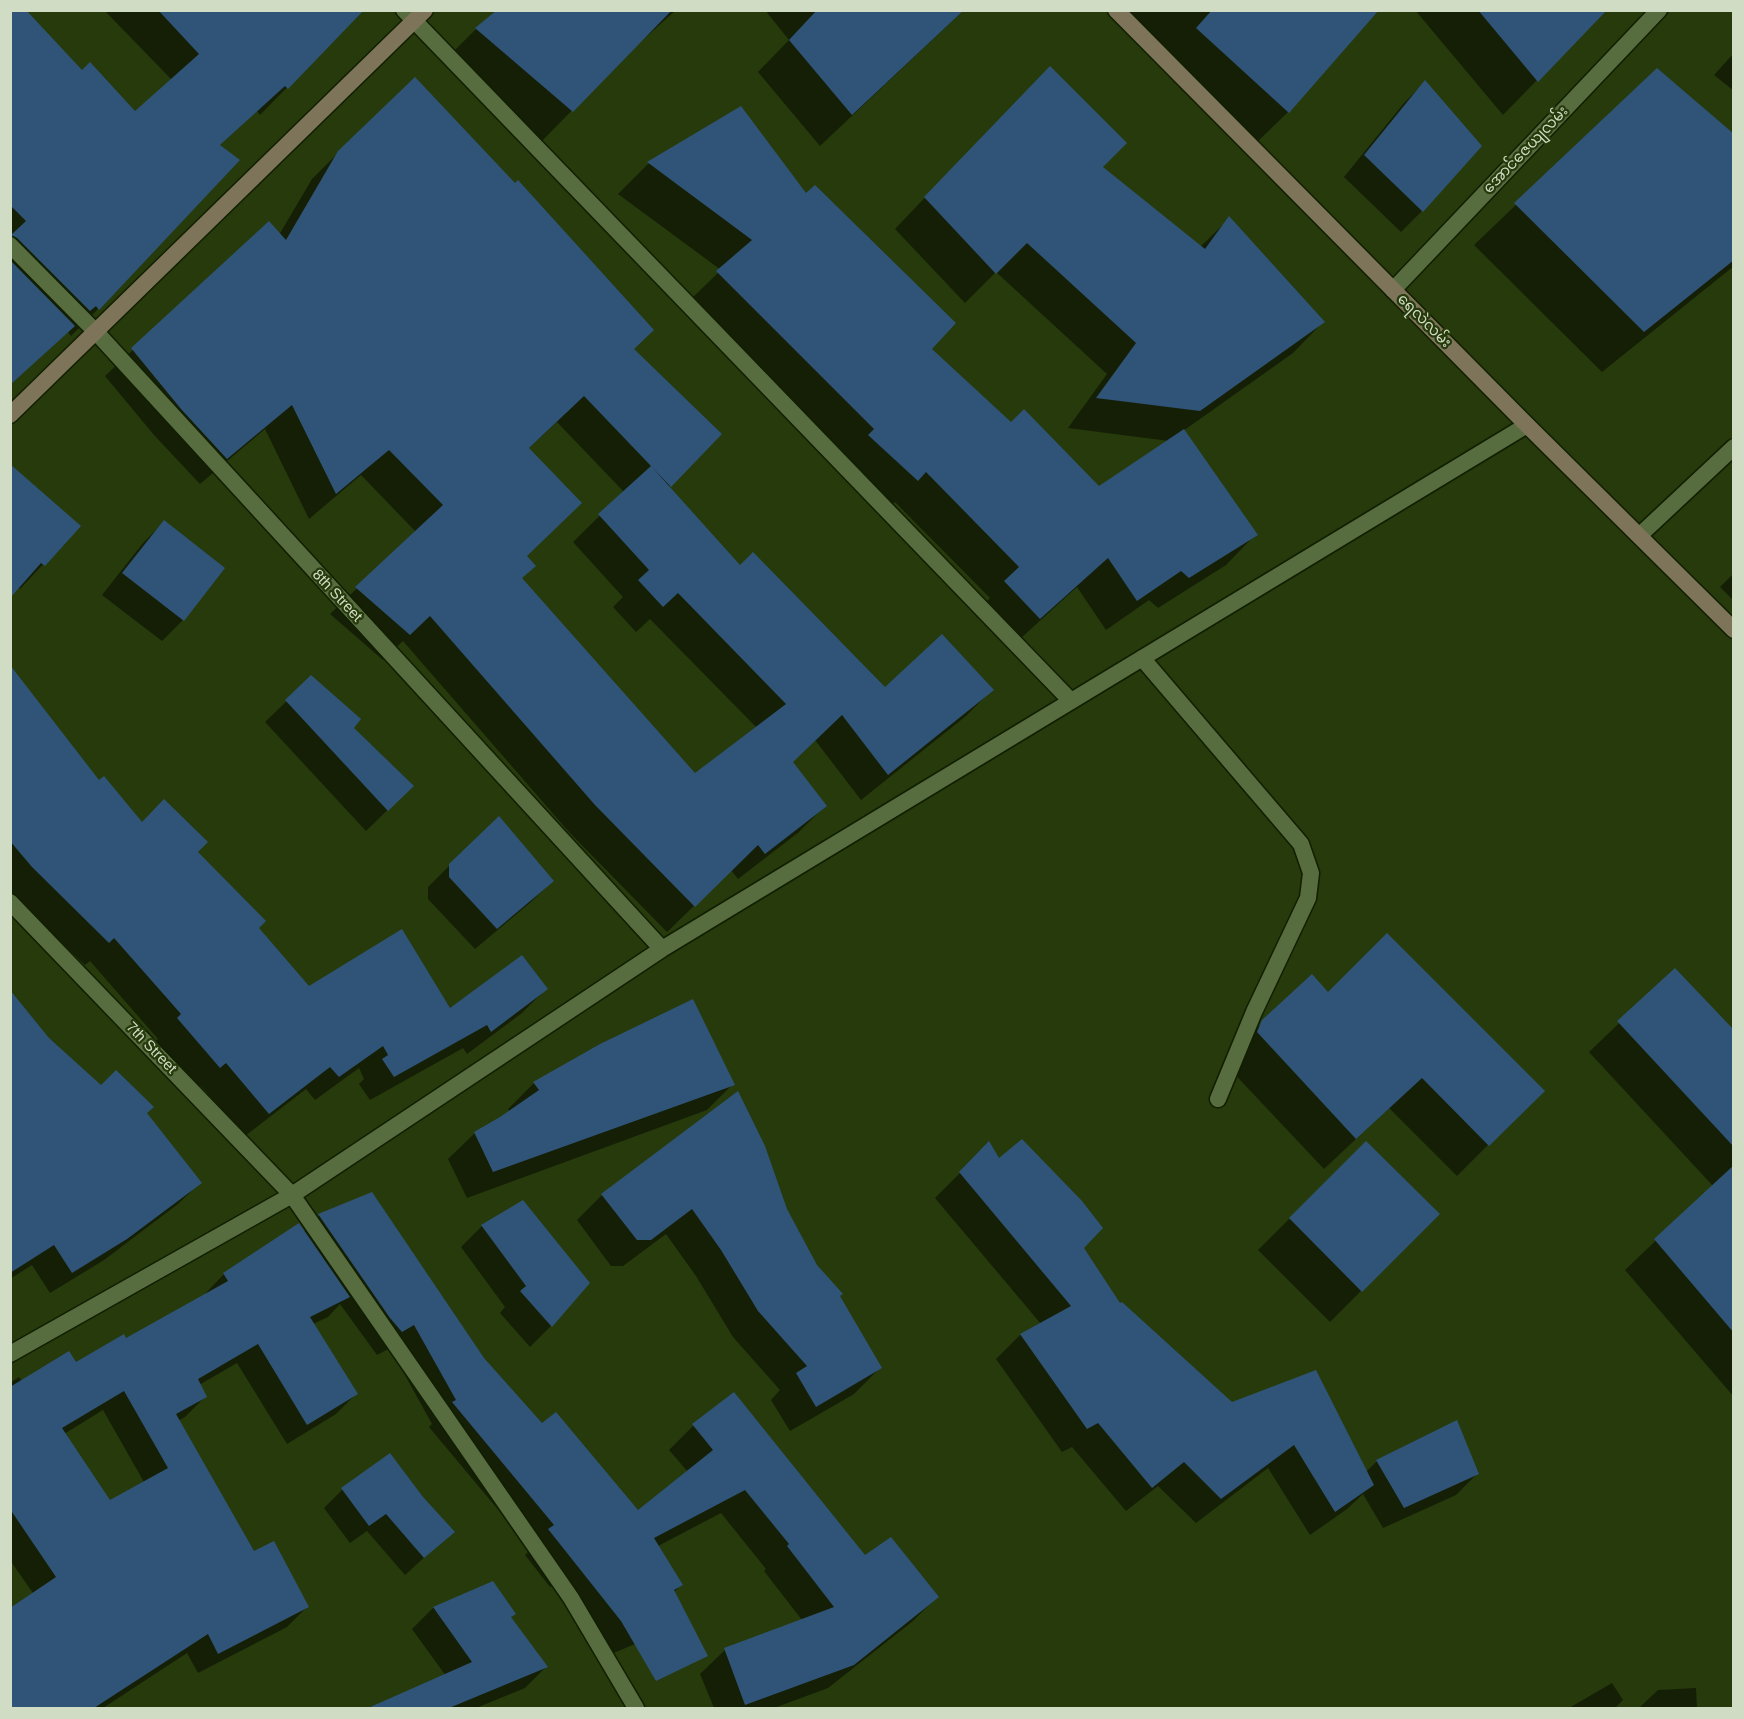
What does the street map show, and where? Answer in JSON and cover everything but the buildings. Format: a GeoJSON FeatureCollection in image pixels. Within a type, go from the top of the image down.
{"type":"FeatureCollection","features":[{"type":"Feature","properties":{"kind":"main road","name":"ရေလဲလမ်း"},"geometry":{"type":"LineString","coordinates":[[1116,10],[1527,425],[1734,630]]}},
{"type":"Feature","properties":{"kind":"main road"},"geometry":{"type":"LineString","coordinates":[[10,415],[414,14]]}},
{"type":"Feature","properties":{"kind":"street","name":"အောင်ဇေယျလမ်း"},"geometry":{"type":"LineString","coordinates":[[1393,290],[1659,10]]}},
{"type":"Feature","properties":{"kind":"street"},"geometry":{"type":"LineString","coordinates":[[414,14],[1071,701]]}},
{"type":"Feature","properties":{"kind":"street","name":"8th Street"},"geometry":{"type":"LineString","coordinates":[[10,245],[96,332],[662,949]]}},
{"type":"Feature","properties":{"kind":"street"},"geometry":{"type":"LineString","coordinates":[[10,1354],[292,1195],[662,949],[1527,425]]}},
{"type":"Feature","properties":{"kind":"street"},"geometry":{"type":"LineString","coordinates":[[1640,535],[1734,447]]}},
{"type":"Feature","properties":{"kind":"street"},"geometry":{"type":"LineString","coordinates":[[1142,658],[1301,844],[1311,873],[1308,898],[1254,1012],[1218,1099]]}},
{"type":"Feature","properties":{"kind":"street","name":"7th Street"},"geometry":{"type":"LineString","coordinates":[[10,902],[292,1195],[571,1599],[636,1708]]}}]}
